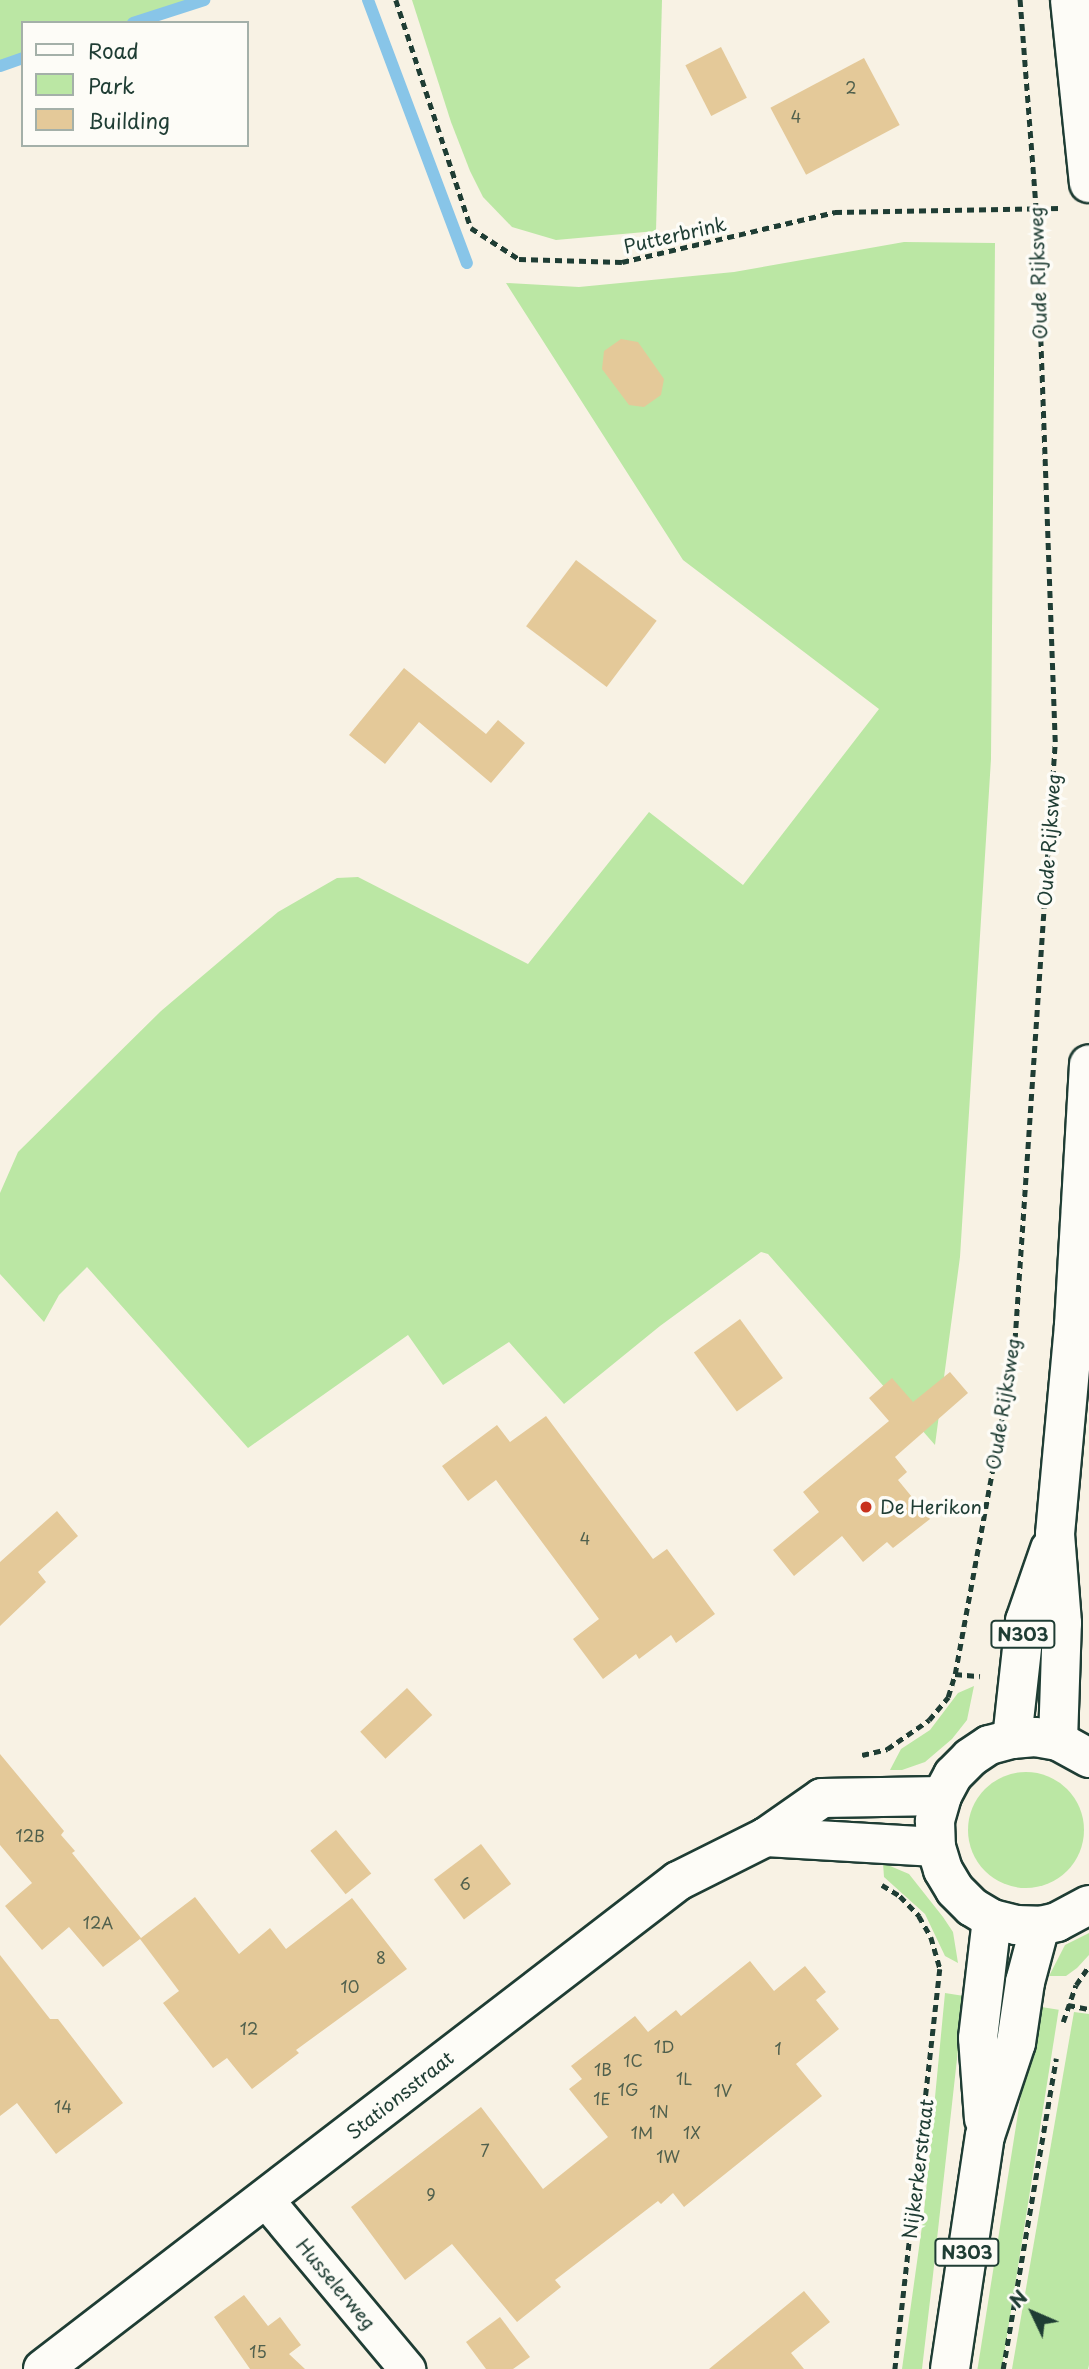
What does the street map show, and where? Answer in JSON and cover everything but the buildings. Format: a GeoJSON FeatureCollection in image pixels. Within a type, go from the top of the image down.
{"type":"FeatureCollection","features":[{"type":"Feature","properties":{"kind":"main road"},"geometry":{"type":"LineString","coordinates":[[1070,0],[1076,195]]}},
{"type":"Feature","properties":{"kind":"main road","name":"N303"},"geometry":{"type":"LineString","coordinates":[[1089,1065],[1074,1325],[1055,1534],[1074,1750],[1035,1737],[1012,1738],[989,1745],[970,1758],[953,1775],[942,1796],[935,1821],[936,1847],[943,1870],[955,1890],[972,1907],[992,1919],[1016,1925],[1040,1926],[1057,1922],[1089,1905]]}},
{"type":"Feature","properties":{"kind":"main road","name":"N303"},"geometry":{"type":"LineString","coordinates":[[1012,1738],[1025,1621],[1055,1534]]}},
{"type":"Feature","properties":{"kind":"main road","name":"Stationsstraat"},"geometry":{"type":"LineString","coordinates":[[43,2369],[678,1881],[766,1837],[822,1798],[942,1796]]}},
{"type":"Feature","properties":{"kind":"main road","name":"Stationsstraat"},"geometry":{"type":"LineString","coordinates":[[766,1837],[936,1847]]}},
{"type":"Feature","properties":{"kind":"main road","name":"N303"},"geometry":{"type":"LineString","coordinates":[[985,2136],[978,2038],[992,1919]]}},
{"type":"Feature","properties":{"kind":"main road","name":"N303"},"geometry":{"type":"LineString","coordinates":[[950,2369],[985,2136],[1016,2043],[1025,1982],[1040,1926]]}},
{"type":"Feature","properties":{"kind":"street","name":"Husselerweg"},"geometry":{"type":"LineString","coordinates":[[265,2199],[407,2369]]}},
{"type":"Feature","properties":{"kind":"path","name":"Putterbrink"},"geometry":{"type":"LineString","coordinates":[[396,0],[471,228],[519,260],[622,262],[835,212],[1036,209],[1076,195]]}},
{"type":"Feature","properties":{"kind":"path","name":"Oude Rijksweg"},"geometry":{"type":"LineString","coordinates":[[955,1674],[1014,1352],[1055,742],[1036,209],[1020,0]]}},
{"type":"Feature","properties":{"kind":"path"},"geometry":{"type":"LineString","coordinates":[[1060,2034],[1076,1985],[1089,1966]]}},
{"type":"Feature","properties":{"kind":"path","name":"Nijkerkerstraat"},"geometry":{"type":"LineString","coordinates":[[895,2369],[940,1969]]}},
{"type":"Feature","properties":{"kind":"path"},"geometry":{"type":"LineString","coordinates":[[1068,2005],[1089,2009]]}},
{"type":"Feature","properties":{"kind":"path"},"geometry":{"type":"LineString","coordinates":[[1003,2369],[1058,2047]]}},
{"type":"Feature","properties":{"kind":"green space"},"geometry":{"type":"Polygon","coordinates":[[[0,0],[207,0],[139,21],[21,21],[21,58],[0,64],[0,0]]]}},
{"type":"Feature","properties":{"kind":"green space"},"geometry":{"type":"Polygon","coordinates":[[[412,0],[662,0],[656,231],[556,240],[512,227],[483,197],[470,171],[451,122],[412,0]]]}},
{"type":"Feature","properties":{"kind":"green space"},"geometry":{"type":"Polygon","coordinates":[[[904,242],[995,243],[991,759],[960,1257],[935,1445],[768,1254],[761,1252],[660,1326],[564,1404],[509,1342],[443,1385],[408,1335],[248,1448],[87,1267],[59,1295],[44,1322],[0,1274],[0,1193],[18,1152],[161,1011],[278,912],[337,878],[358,877],[528,964],[649,812],[743,885],[879,709],[683,560],[506,283],[579,287],[734,272],[904,242]]]}},
{"type":"Feature","properties":{"kind":"green space"},"geometry":{"type":"Polygon","coordinates":[[[974,1686],[967,1720],[952,1739],[925,1762],[902,1770],[890,1770],[901,1749],[930,1730],[958,1693],[974,1686]]]}},
{"type":"Feature","properties":{"kind":"green space"},"geometry":{"type":"Polygon","coordinates":[[[1026,1772],[1048,1776],[1067,1789],[1080,1808],[1084,1830],[1080,1852],[1067,1871],[1048,1884],[1026,1888],[1004,1884],[985,1871],[972,1852],[968,1830],[972,1808],[985,1789],[1004,1776],[1026,1772]]]}},
{"type":"Feature","properties":{"kind":"green space"},"geometry":{"type":"Polygon","coordinates":[[[883,1863],[909,1874],[943,1917],[953,1932],[958,1963],[945,1956],[925,1914],[884,1877],[883,1863]]]}},
{"type":"Feature","properties":{"kind":"green space"},"geometry":{"type":"Polygon","coordinates":[[[1089,1933],[1089,1955],[1077,1968],[1066,1976],[1049,1976],[1065,1945],[1089,1933]]]}},
{"type":"Feature","properties":{"kind":"green space"},"geometry":{"type":"Polygon","coordinates":[[[945,1993],[964,1996],[933,2275],[922,2369],[902,2369],[924,2212],[945,1993]]]}},
{"type":"Feature","properties":{"kind":"green space"},"geometry":{"type":"Polygon","coordinates":[[[1035,2006],[1059,2010],[1002,2369],[978,2369],[1035,2006]]]}},
{"type":"Feature","properties":{"kind":"green space"},"geometry":{"type":"Polygon","coordinates":[[[1074,2012],[1089,2014],[1089,2365],[1088,2369],[1012,2369],[1074,2012]]]}},
{"type":"Feature","properties":{"kind":"waterway"},"geometry":{"type":"LineString","coordinates":[[139,21],[204,0]]}},
{"type":"Feature","properties":{"kind":"waterway"},"geometry":{"type":"LineString","coordinates":[[368,0],[467,263]]}},
{"type":"Feature","properties":{"kind":"waterway"},"geometry":{"type":"LineString","coordinates":[[0,66],[21,59]]}},
{"type":"Feature","properties":{"kind":"place","name":"De Herikon"},"geometry":{"type":"Point","coordinates":[866,1507]}}]}
